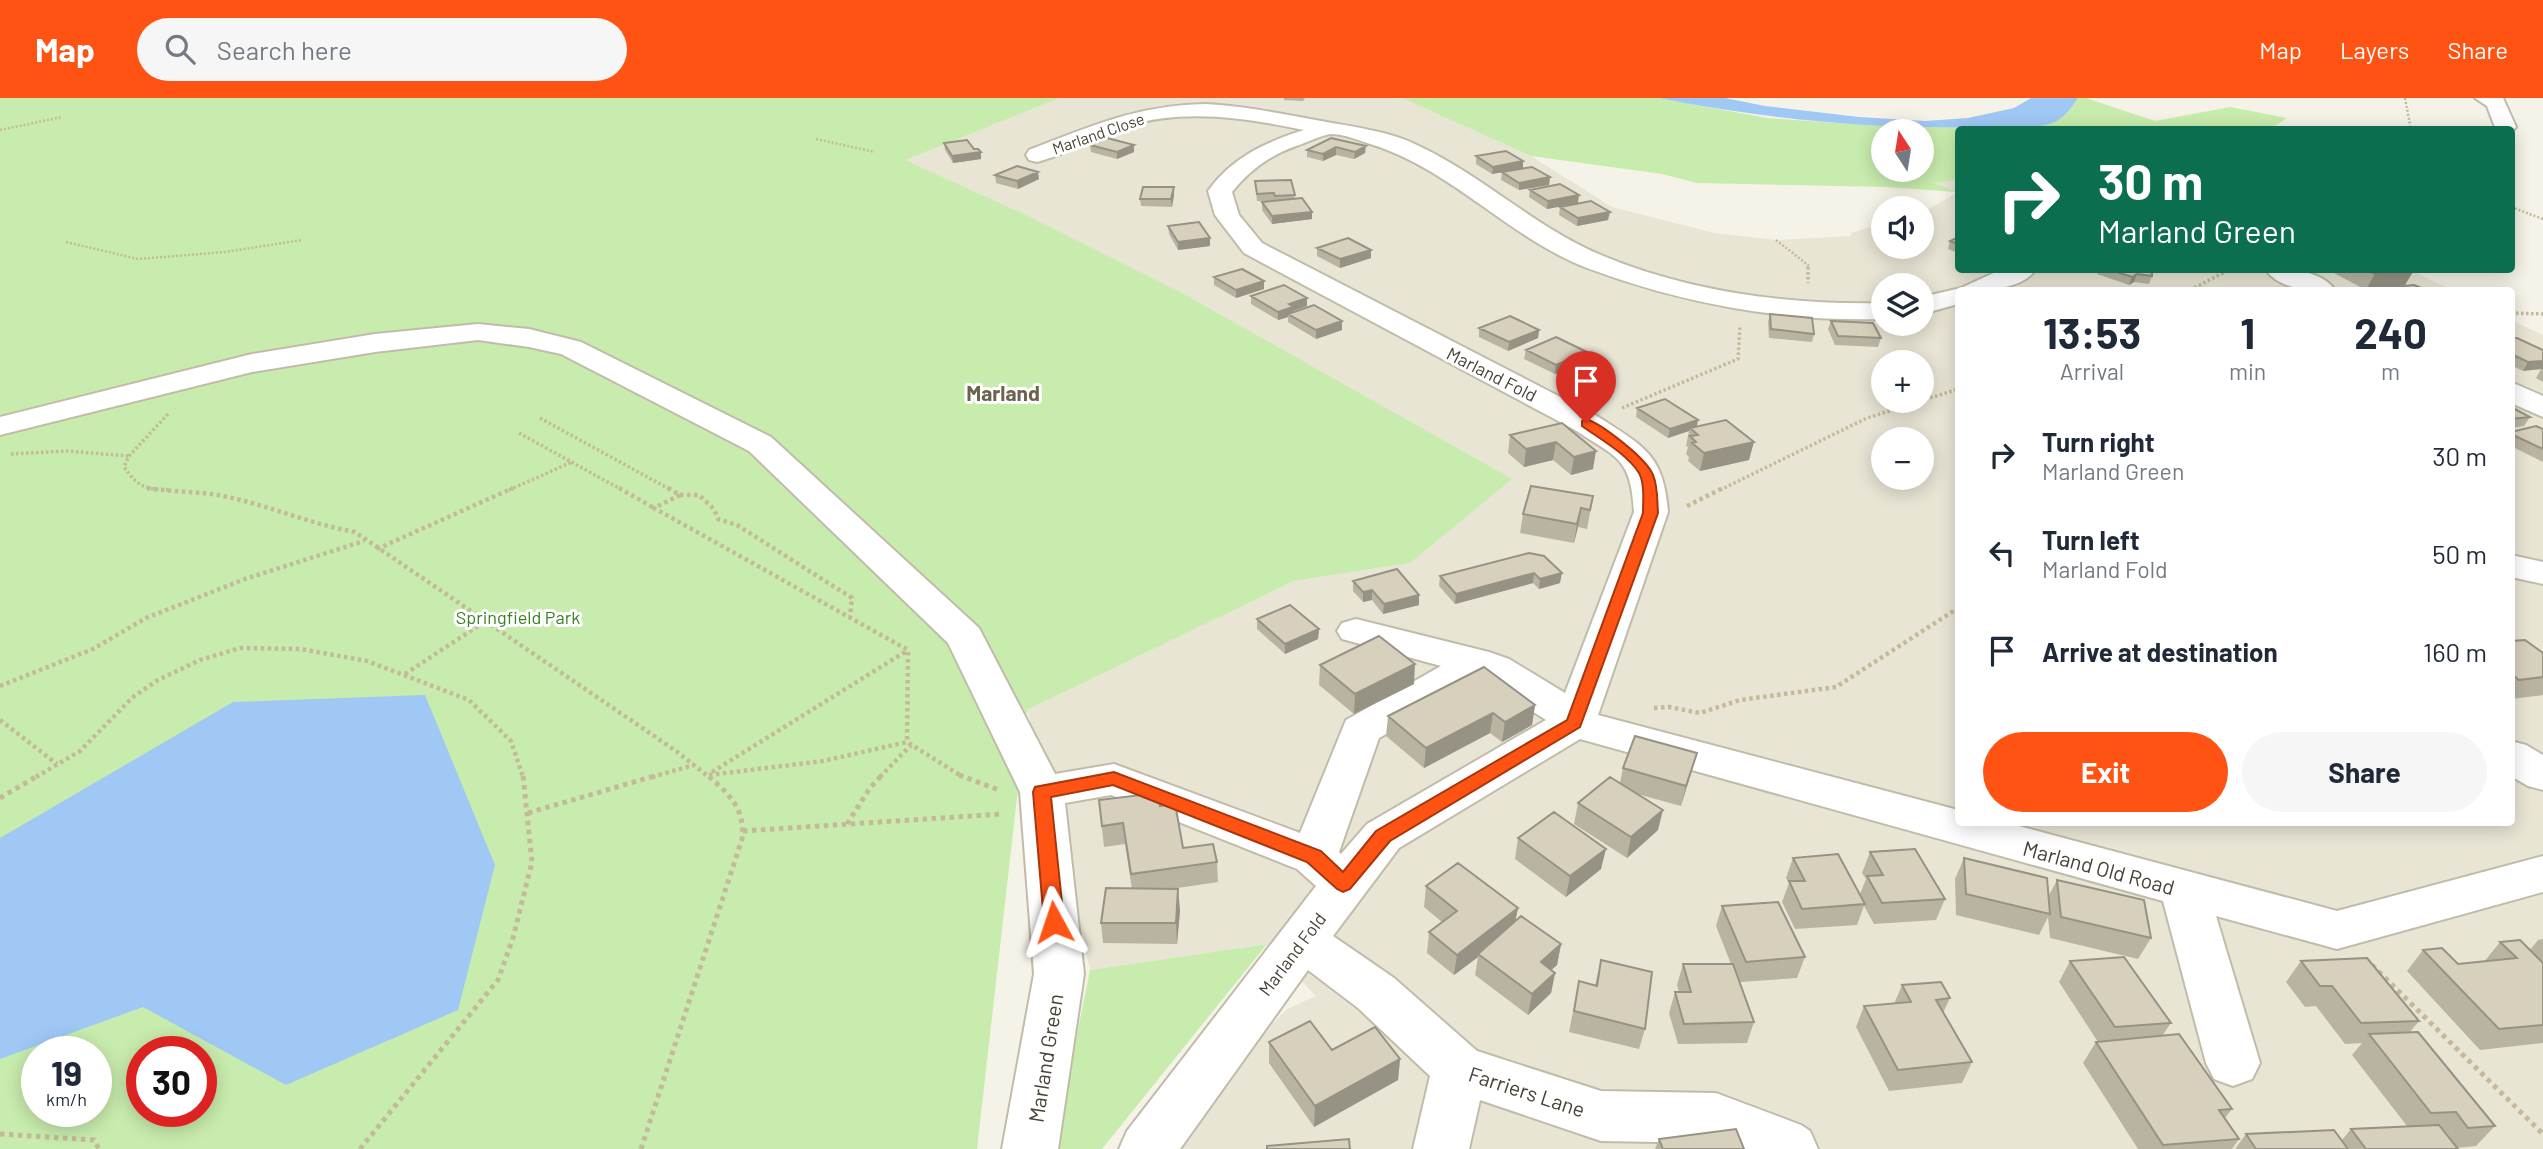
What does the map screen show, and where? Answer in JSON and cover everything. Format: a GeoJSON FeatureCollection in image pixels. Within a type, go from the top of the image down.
{"type":"FeatureCollection","features":[{"type":"Feature","properties":{"kind":"street"},"geometry":{"type":"LineString","coordinates":[[2485,98],[2496,103],[2505,126]]}},
{"type":"Feature","properties":{"kind":"street","name":"Marland Close"},"geometry":{"type":"LineString","coordinates":[[1037,155],[1132,118],[1189,108],[1255,113],[1325,128]]}},
{"type":"Feature","properties":{"kind":"street"},"geometry":{"type":"LineString","coordinates":[[1325,128],[1389,142],[1415,152],[1563,247],[1587,259],[1656,281],[1742,300],[1808,308],[1871,310]]}},
{"type":"Feature","properties":{"kind":"street","name":"Marland Fold"},"geometry":{"type":"LineString","coordinates":[[1147,1149],[1301,941],[1329,870],[1574,723],[1651,513],[1649,484],[1645,472],[1619,447],[1586,423],[1284,266],[1253,248],[1238,233],[1221,203],[1220,191],[1228,181],[1244,164],[1262,151],[1325,128]]}},
{"type":"Feature","properties":{"kind":"street"},"geometry":{"type":"LineString","coordinates":[[1980,287],[2015,273]]}},
{"type":"Feature","properties":{"kind":"street"},"geometry":{"type":"LineString","coordinates":[[2285,273],[2316,287]]}},
{"type":"Feature","properties":{"kind":"street"},"geometry":{"type":"LineString","coordinates":[[1934,302],[1955,296]]}},
{"type":"Feature","properties":{"kind":"street"},"geometry":{"type":"LineString","coordinates":[[0,426],[252,363],[375,343],[478,332],[529,338],[571,348],[761,444],[965,637],[1027,789],[1114,779],[1329,870],[1361,730],[1443,685],[1475,661]]}},
{"type":"Feature","properties":{"kind":"street"},"geometry":{"type":"LineString","coordinates":[[2515,393],[2543,408]]}},
{"type":"Feature","properties":{"kind":"street"},"geometry":{"type":"LineString","coordinates":[[2515,567],[2543,573]]}},
{"type":"Feature","properties":{"kind":"street"},"geometry":{"type":"LineString","coordinates":[[1356,631],[1494,668],[1556,706],[1574,723]]}},
{"type":"Feature","properties":{"kind":"street","name":"Marland Old Road"},"geometry":{"type":"LineString","coordinates":[[1574,723],[2337,930],[2543,874]]}},
{"type":"Feature","properties":{"kind":"street"},"geometry":{"type":"LineString","coordinates":[[2515,758],[2543,775]]}},
{"type":"Feature","properties":{"kind":"street","name":"Marland Green"},"geometry":{"type":"LineString","coordinates":[[1027,789],[1059,974],[1030,1149]]}},
{"type":"Feature","properties":{"kind":"street"},"geometry":{"type":"LineString","coordinates":[[2184,890],[2233,1063]]}},
{"type":"Feature","properties":{"kind":"street","name":"Farriers Lane"},"geometry":{"type":"LineString","coordinates":[[1301,941],[1336,962],[1376,993],[1459,1069],[1601,1116],[1716,1118],[1790,1149]]}},
{"type":"Feature","properties":{"kind":"street"},"geometry":{"type":"LineString","coordinates":[[1441,1149],[1459,1069]]}},
{"type":"Feature","properties":{"kind":"path"},"geometry":{"type":"LineString","coordinates":[[2405,98],[2410,126]]}},
{"type":"Feature","properties":{"kind":"path"},"geometry":{"type":"LineString","coordinates":[[0,130],[62,117]]}},
{"type":"Feature","properties":{"kind":"path"},"geometry":{"type":"LineString","coordinates":[[816,139],[875,152]]}},
{"type":"Feature","properties":{"kind":"path"},"geometry":{"type":"LineString","coordinates":[[2515,208],[2543,219]]}},
{"type":"Feature","properties":{"kind":"path"},"geometry":{"type":"LineString","coordinates":[[66,242],[138,259],[225,252],[302,240]]}},
{"type":"Feature","properties":{"kind":"path"},"geometry":{"type":"LineString","coordinates":[[1776,240],[1808,265],[1808,308]]}},
{"type":"Feature","properties":{"kind":"path"},"geometry":{"type":"LineString","coordinates":[[2196,287],[2223,273]]}},
{"type":"Feature","properties":{"kind":"path"},"geometry":{"type":"LineString","coordinates":[[1586,423],[1738,359],[1742,300]]}},
{"type":"Feature","properties":{"kind":"path"},"geometry":{"type":"LineString","coordinates":[[2515,313],[2543,314]]}},
{"type":"Feature","properties":{"kind":"path"},"geometry":{"type":"LineString","coordinates":[[1726,487],[1867,418],[1955,390]]}},
{"type":"Feature","properties":{"kind":"path"},"geometry":{"type":"LineString","coordinates":[[178,406],[159,421],[129,456],[124,467],[135,483],[148,489],[223,496],[282,511],[326,527],[355,532],[364,541],[694,764],[708,775],[744,820],[743,831],[641,1149]]}},
{"type":"Feature","properties":{"kind":"path"},"geometry":{"type":"LineString","coordinates":[[540,418],[680,495]]}},
{"type":"Feature","properties":{"kind":"path"},"geometry":{"type":"LineString","coordinates":[[519,433],[908,650]]}},
{"type":"Feature","properties":{"kind":"path"},"geometry":{"type":"LineString","coordinates":[[0,455],[67,451],[129,456]]}},
{"type":"Feature","properties":{"kind":"path"},"geometry":{"type":"LineString","coordinates":[[376,549],[572,462]]}},
{"type":"Feature","properties":{"kind":"path"},"geometry":{"type":"LineString","coordinates":[[654,508],[680,495],[699,495],[714,509],[718,519],[737,526],[852,598],[850,617]]}},
{"type":"Feature","properties":{"kind":"path"},"geometry":{"type":"LineString","coordinates":[[0,686],[93,649],[146,618],[244,579],[364,541]]}},
{"type":"Feature","properties":{"kind":"path"},"geometry":{"type":"LineString","coordinates":[[1647,709],[1669,707],[1700,713],[1740,700],[1836,687],[1955,610]]}},
{"type":"Feature","properties":{"kind":"path"},"geometry":{"type":"LineString","coordinates":[[404,674],[484,622]]}},
{"type":"Feature","properties":{"kind":"path"},"geometry":{"type":"LineString","coordinates":[[0,798],[80,751],[133,698],[158,680],[200,660],[240,648],[271,646],[301,649],[367,662],[469,700],[511,741],[522,768],[532,862],[513,938],[498,980],[360,1149]]}},
{"type":"Feature","properties":{"kind":"path"},"geometry":{"type":"LineString","coordinates":[[846,825],[870,788],[909,743],[908,650]]}},
{"type":"Feature","properties":{"kind":"path"},"geometry":{"type":"LineString","coordinates":[[708,775],[908,650]]}},
{"type":"Feature","properties":{"kind":"path"},"geometry":{"type":"LineString","coordinates":[[0,720],[57,764]]}},
{"type":"Feature","properties":{"kind":"path"},"geometry":{"type":"LineString","coordinates":[[708,775],[823,761],[909,743],[951,772],[993,790],[1027,789]]}},
{"type":"Feature","properties":{"kind":"path"},"geometry":{"type":"LineString","coordinates":[[528,813],[694,764]]}},
{"type":"Feature","properties":{"kind":"path"},"geometry":{"type":"LineString","coordinates":[[743,831],[1002,816],[1027,789]]}},
{"type":"Feature","properties":{"kind":"path"},"geometry":{"type":"LineString","coordinates":[[2337,930],[2543,1134]]}},
{"type":"Feature","properties":{"kind":"path"},"geometry":{"type":"LineString","coordinates":[[0,1134],[94,1140],[99,1149]]}},
{"type":"Feature","properties":{"kind":"shaded area"},"geometry":{"type":"Polygon","coordinates":[[[1060,98],[1402,98],[1531,156],[1612,207],[1714,233],[1778,240],[1851,236],[1851,233],[1871,227],[1871,259],[1934,259],[1934,206],[1955,194],[1955,273],[2416,273],[2446,287],[1955,287],[1955,826],[2515,826],[2515,322],[2543,335],[2543,1149],[1180,1149],[1232,1063],[1287,1009],[1316,996],[1266,944],[1090,970],[1059,826],[1027,710],[1294,581],[1410,563],[904,160],[1060,98]]]}},
{"type":"Feature","properties":{"kind":"shaded area"},"geometry":{"type":"Polygon","coordinates":[[[1955,180],[1955,192],[1931,183],[1955,180]]]}},
{"type":"Feature","properties":{"kind":"green space","name":"Springfield Park"},"geometry":{"type":"Polygon","coordinates":[[[0,98],[1060,98],[905,160],[1028,216],[1182,293],[1512,479],[1410,563],[1294,581],[1027,710],[977,1149],[0,1149],[0,98]]]}},
{"type":"Feature","properties":{"kind":"green space"},"geometry":{"type":"Polygon","coordinates":[[[1402,98],[1659,98],[1767,118],[1871,124],[1871,182],[1934,182],[1934,126],[1955,127],[1955,180],[1933,183],[1955,192],[1887,187],[1697,183],[1662,174],[1531,156],[1402,98]]]}},
{"type":"Feature","properties":{"kind":"green space"},"geometry":{"type":"Polygon","coordinates":[[[2078,98],[2086,98],[2155,121],[2230,107],[2287,118],[2275,126],[1984,126],[2051,123],[2066,114],[2078,98]]]}},
{"type":"Feature","properties":{"kind":"green space"},"geometry":{"type":"Polygon","coordinates":[[[1267,944],[1102,1149],[1054,1149],[1090,970],[1267,944]]]}},
{"type":"Feature","properties":{"kind":"water"},"geometry":{"type":"Polygon","coordinates":[[[1659,98],[1725,98],[1765,106],[1892,119],[1871,119],[1871,125],[1777,117],[1659,98]]]}},
{"type":"Feature","properties":{"kind":"water"},"geometry":{"type":"Polygon","coordinates":[[[2031,98],[2078,98],[2060,119],[2043,125],[1934,127],[1934,120],[1968,118],[2014,108],[2031,98]]]}},
{"type":"Feature","properties":{"kind":"water"},"geometry":{"type":"Polygon","coordinates":[[[425,695],[495,865],[458,1010],[286,1085],[217,1047],[217,1036],[196,1036],[143,1007],[63,1036],[21,1036],[21,1051],[0,1059],[0,838],[233,702],[425,695]]]}},
{"type":"Feature","properties":{"kind":"building"},"geometry":{"type":"Polygon","coordinates":[[[1107,138],[1134,145],[1117,152],[1090,145],[1107,138]]]}},
{"type":"Feature","properties":{"kind":"building"},"geometry":{"type":"Polygon","coordinates":[[[1331,138],[1366,146],[1355,152],[1336,147],[1323,154],[1307,150],[1331,138]]]}},
{"type":"Feature","properties":{"kind":"building"},"geometry":{"type":"Polygon","coordinates":[[[967,140],[974,149],[981,152],[952,156],[944,143],[967,140]]]}},
{"type":"Feature","properties":{"kind":"building"},"geometry":{"type":"Polygon","coordinates":[[[1506,151],[1523,161],[1493,167],[1476,156],[1506,151]]]}},
{"type":"Feature","properties":{"kind":"building"},"geometry":{"type":"Polygon","coordinates":[[[1017,166],[1038,172],[1017,181],[995,175],[1017,166]]]}},
{"type":"Feature","properties":{"kind":"building"},"geometry":{"type":"Polygon","coordinates":[[[1532,167],[1550,177],[1519,183],[1502,172],[1532,167]]]}},
{"type":"Feature","properties":{"kind":"building"},"geometry":{"type":"Polygon","coordinates":[[[1291,180],[1295,195],[1257,194],[1255,181],[1291,180]]]}},
{"type":"Feature","properties":{"kind":"building"},"geometry":{"type":"Polygon","coordinates":[[[1560,184],[1579,195],[1548,201],[1530,190],[1560,184]]]}},
{"type":"Feature","properties":{"kind":"building"},"geometry":{"type":"Polygon","coordinates":[[[1143,187],[1174,187],[1171,199],[1140,199],[1143,187]]]}},
{"type":"Feature","properties":{"kind":"building"},"geometry":{"type":"Polygon","coordinates":[[[1302,198],[1312,212],[1272,216],[1262,202],[1302,198]]]}},
{"type":"Feature","properties":{"kind":"building"},"geometry":{"type":"Polygon","coordinates":[[[1591,201],[1610,212],[1578,218],[1560,207],[1591,201]]]}},
{"type":"Feature","properties":{"kind":"building"},"geometry":{"type":"Polygon","coordinates":[[[1199,222],[1210,238],[1178,242],[1168,226],[1199,222]]]}},
{"type":"Feature","properties":{"kind":"building"},"geometry":{"type":"Polygon","coordinates":[[[1348,238],[1371,250],[1340,259],[1317,248],[1348,238]]]}},
{"type":"Feature","properties":{"kind":"building"},"geometry":{"type":"Polygon","coordinates":[[[1242,269],[1264,281],[1236,290],[1214,277],[1242,269]]]}},
{"type":"Feature","properties":{"kind":"building"},"geometry":{"type":"Polygon","coordinates":[[[2120,273],[2152,273],[2152,276],[2137,274],[2132,277],[2120,273]]]}},
{"type":"Feature","properties":{"kind":"building"},"geometry":{"type":"Polygon","coordinates":[[[1284,285],[1307,298],[1289,304],[1293,307],[1278,312],[1251,296],[1284,285]]]}},
{"type":"Feature","properties":{"kind":"building"},"geometry":{"type":"Polygon","coordinates":[[[1314,305],[1342,321],[1316,330],[1288,314],[1314,305]]]}},
{"type":"Feature","properties":{"kind":"building"},"geometry":{"type":"Polygon","coordinates":[[[1770,314],[1812,318],[1814,334],[1771,329],[1770,314]]]}},
{"type":"Feature","properties":{"kind":"building"},"geometry":{"type":"Polygon","coordinates":[[[1510,316],[1539,330],[1509,342],[1479,328],[1510,316]]]}},
{"type":"Feature","properties":{"kind":"building"},"geometry":{"type":"Polygon","coordinates":[[[1831,321],[1871,323],[1871,336],[1881,338],[1838,336],[1831,321]]]}},
{"type":"Feature","properties":{"kind":"building"},"geometry":{"type":"Polygon","coordinates":[[[1556,337],[1587,352],[1556,365],[1526,350],[1556,337]]]}},
{"type":"Feature","properties":{"kind":"building"},"geometry":{"type":"Polygon","coordinates":[[[2515,338],[2543,350],[2543,361],[2528,362],[2515,356],[2515,338]]]}},
{"type":"Feature","properties":{"kind":"building"},"geometry":{"type":"Polygon","coordinates":[[[1665,399],[1698,420],[1670,429],[1637,408],[1665,399]]]}},
{"type":"Feature","properties":{"kind":"building"},"geometry":{"type":"Polygon","coordinates":[[[2515,409],[2530,417],[2515,419],[2515,409]]]}},
{"type":"Feature","properties":{"kind":"building"},"geometry":{"type":"Polygon","coordinates":[[[1726,420],[1754,442],[1704,453],[1692,443],[1696,442],[1690,436],[1698,435],[1690,428],[1726,420]]]}},
{"type":"Feature","properties":{"kind":"building"},"geometry":{"type":"Polygon","coordinates":[[[1562,423],[1596,451],[1574,457],[1556,442],[1526,449],[1510,435],[1562,423]]]}},
{"type":"Feature","properties":{"kind":"building"},"geometry":{"type":"Polygon","coordinates":[[[2536,426],[2543,429],[2543,449],[2515,436],[2515,431],[2536,426]]]}},
{"type":"Feature","properties":{"kind":"building"},"geometry":{"type":"Polygon","coordinates":[[[1531,486],[1593,496],[1590,510],[1581,508],[1577,524],[1523,514],[1531,486]]]}},
{"type":"Feature","properties":{"kind":"building"},"geometry":{"type":"Polygon","coordinates":[[[1529,553],[1544,556],[1562,573],[1540,579],[1534,573],[1456,594],[1440,576],[1529,553]]]}},
{"type":"Feature","properties":{"kind":"building"},"geometry":{"type":"Polygon","coordinates":[[[1397,569],[1419,595],[1384,604],[1372,590],[1363,592],[1353,581],[1397,569]]]}},
{"type":"Feature","properties":{"kind":"building"},"geometry":{"type":"Polygon","coordinates":[[[1290,605],[1319,629],[1285,644],[1257,619],[1290,605]]]}},
{"type":"Feature","properties":{"kind":"building"},"geometry":{"type":"Polygon","coordinates":[[[1379,636],[1415,664],[1355,694],[1320,665],[1379,636]]]}},
{"type":"Feature","properties":{"kind":"building"},"geometry":{"type":"Polygon","coordinates":[[[2525,640],[2543,653],[2543,677],[2519,680],[2515,677],[2515,641],[2525,640]]]}},
{"type":"Feature","properties":{"kind":"building"},"geometry":{"type":"Polygon","coordinates":[[[1484,667],[1535,705],[1505,722],[1493,713],[1426,748],[1388,716],[1484,667]]]}},
{"type":"Feature","properties":{"kind":"building"},"geometry":{"type":"Polygon","coordinates":[[[1635,736],[1697,753],[1686,786],[1623,768],[1635,736]]]}},
{"type":"Feature","properties":{"kind":"building"},"geometry":{"type":"Polygon","coordinates":[[[1610,777],[1663,810],[1631,837],[1578,803],[1610,777]]]}},
{"type":"Feature","properties":{"kind":"building"},"geometry":{"type":"Polygon","coordinates":[[[1157,793],[1160,806],[1175,803],[1183,848],[1213,844],[1217,862],[1131,874],[1123,823],[1102,826],[1099,800],[1157,793]]]}},
{"type":"Feature","properties":{"kind":"building"},"geometry":{"type":"Polygon","coordinates":[[[1554,812],[1606,849],[1570,876],[1518,838],[1554,812]]]}},
{"type":"Feature","properties":{"kind":"building"},"geometry":{"type":"Polygon","coordinates":[[[1915,849],[1945,899],[1882,903],[1867,876],[1883,875],[1870,852],[1915,849]]]}},
{"type":"Feature","properties":{"kind":"building"},"geometry":{"type":"Polygon","coordinates":[[[1838,854],[1865,904],[1802,909],[1789,881],[1805,881],[1793,858],[1838,854]]]}},
{"type":"Feature","properties":{"kind":"building"},"geometry":{"type":"Polygon","coordinates":[[[1964,858],[2047,878],[2050,914],[1966,894],[1964,858]]]}},
{"type":"Feature","properties":{"kind":"building"},"geometry":{"type":"Polygon","coordinates":[[[1458,863],[1518,908],[1457,955],[1429,932],[1457,911],[1426,886],[1458,863]]]}},
{"type":"Feature","properties":{"kind":"building"},"geometry":{"type":"Polygon","coordinates":[[[2057,880],[2144,900],[2151,938],[2061,917],[2057,880]]]}},
{"type":"Feature","properties":{"kind":"building"},"geometry":{"type":"Polygon","coordinates":[[[1106,888],[1178,889],[1176,923],[1101,923],[1106,888]]]}},
{"type":"Feature","properties":{"kind":"building"},"geometry":{"type":"Polygon","coordinates":[[[1778,902],[1805,957],[1746,962],[1722,906],[1778,902]]]}},
{"type":"Feature","properties":{"kind":"building"},"geometry":{"type":"Polygon","coordinates":[[[1521,916],[1561,944],[1541,962],[1555,973],[1532,994],[1478,954],[1521,916]]]}},
{"type":"Feature","properties":{"kind":"building"},"geometry":{"type":"Polygon","coordinates":[[[2520,940],[2543,963],[2543,1025],[2499,1029],[2423,950],[2442,948],[2458,964],[2517,958],[2500,942],[2520,940]]]}},
{"type":"Feature","properties":{"kind":"building"},"geometry":{"type":"Polygon","coordinates":[[[2124,957],[2171,1023],[2115,1027],[2070,961],[2124,957]]]}},
{"type":"Feature","properties":{"kind":"building"},"geometry":{"type":"Polygon","coordinates":[[[2367,958],[2419,1021],[2361,1023],[2332,986],[2320,986],[2301,961],[2367,958]]]}},
{"type":"Feature","properties":{"kind":"building"},"geometry":{"type":"Polygon","coordinates":[[[1601,960],[1652,972],[1645,1029],[1574,1011],[1579,981],[1597,986],[1601,960]]]}},
{"type":"Feature","properties":{"kind":"building"},"geometry":{"type":"Polygon","coordinates":[[[1683,964],[1733,964],[1754,1022],[1684,1024],[1675,992],[1691,992],[1683,964]]]}},
{"type":"Feature","properties":{"kind":"building"},"geometry":{"type":"Polygon","coordinates":[[[1941,982],[1950,998],[1936,1000],[1972,1062],[1898,1070],[1864,1006],[1911,1002],[1902,985],[1941,982]]]}},
{"type":"Feature","properties":{"kind":"building"},"geometry":{"type":"Polygon","coordinates":[[[1310,1021],[1332,1050],[1375,1027],[1400,1059],[1315,1106],[1269,1042],[1310,1021]]]}},
{"type":"Feature","properties":{"kind":"building"},"geometry":{"type":"Polygon","coordinates":[[[2418,1032],[2495,1126],[2468,1128],[2456,1112],[2431,1113],[2369,1034],[2418,1032]]]}},
{"type":"Feature","properties":{"kind":"building"},"geometry":{"type":"Polygon","coordinates":[[[2179,1034],[2232,1109],[2219,1110],[2239,1139],[2163,1145],[2096,1042],[2179,1034]]]}},
{"type":"Feature","properties":{"kind":"building"},"geometry":{"type":"Polygon","coordinates":[[[2439,1125],[2458,1149],[2366,1149],[2351,1129],[2439,1125]]]}},
{"type":"Feature","properties":{"kind":"building"},"geometry":{"type":"Polygon","coordinates":[[[1736,1129],[1744,1149],[1663,1149],[1659,1139],[1736,1129]]]}},
{"type":"Feature","properties":{"kind":"building"},"geometry":{"type":"Polygon","coordinates":[[[2334,1130],[2348,1149],[2256,1149],[2246,1134],[2334,1130]]]}},
{"type":"Feature","properties":{"kind":"building"},"geometry":{"type":"Polygon","coordinates":[[[1349,1139],[1350,1149],[1267,1149],[1267,1146],[1349,1139]]]}},
{"type":"Feature","properties":{"kind":"district","name":"Marland"},"geometry":{"type":"Point","coordinates":[1003,392]}},
{"type":"Feature","properties":{"kind":"route"},"geometry":{"type":"LineString","coordinates":[[1054,922],[1042,792],[1114,779],[1314,856],[1343,884],[1383,836],[1574,723],[1651,513],[1649,484],[1645,472],[1619,447],[1586,423]]}}]}
